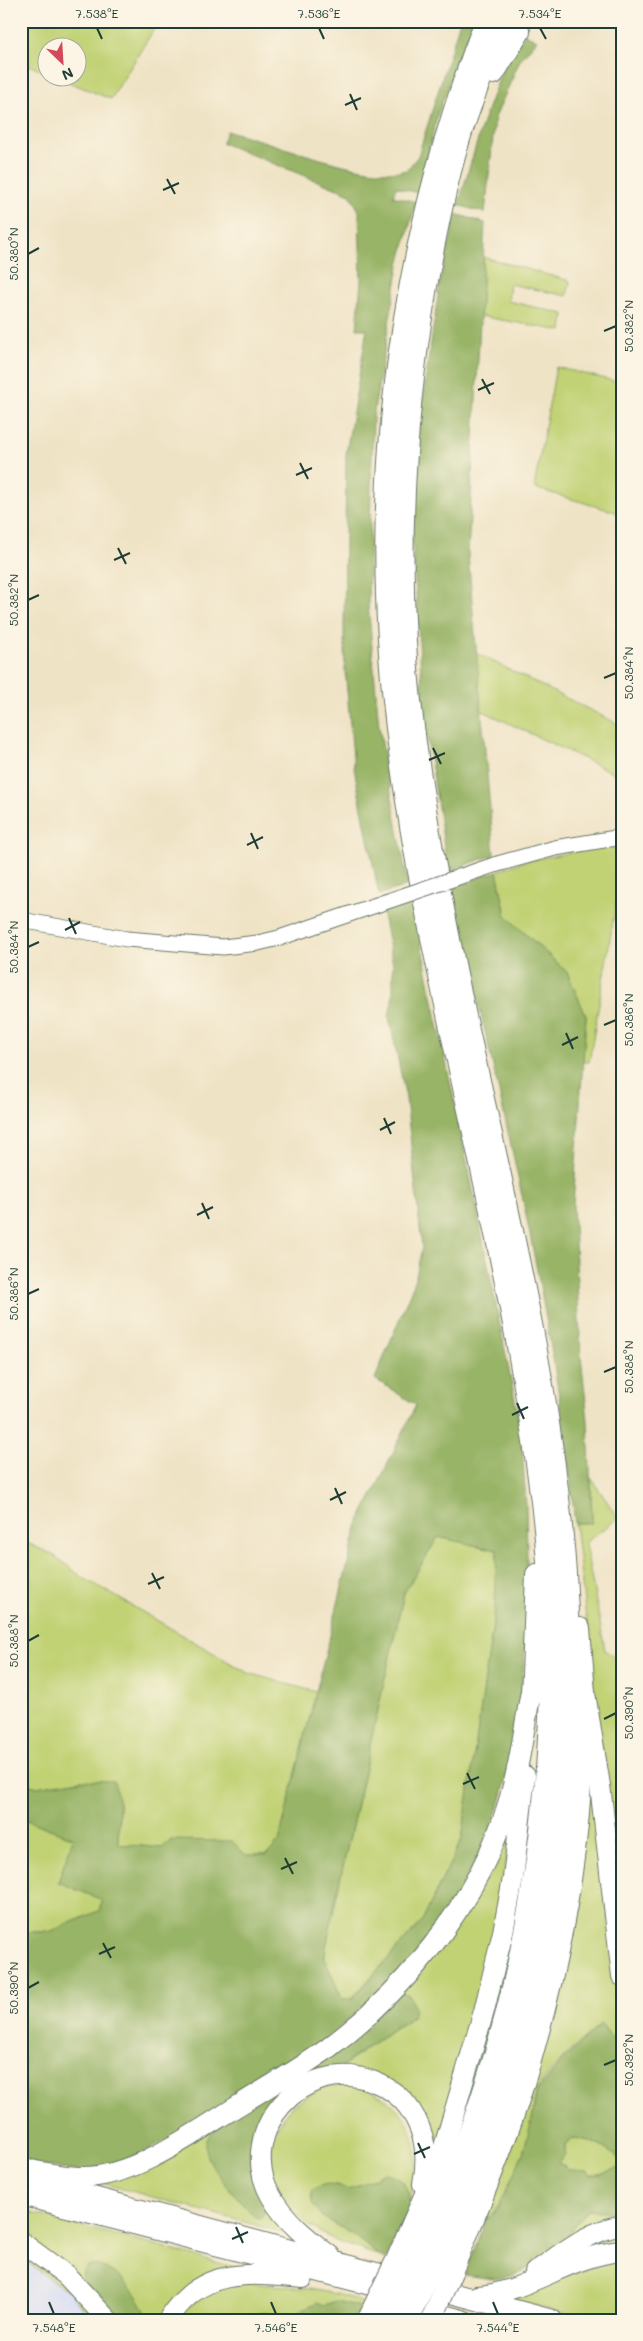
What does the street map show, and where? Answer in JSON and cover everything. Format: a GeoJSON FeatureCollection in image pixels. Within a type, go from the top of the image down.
{"type":"FeatureCollection","features":[{"type":"Feature","properties":{"kind":"highway"},"geometry":{"type":"LineString","coordinates":[[485,21],[445,136],[429,194],[412,267],[393,389],[389,449],[386,595],[395,728],[415,853],[517,1342],[536,1454],[553,1531],[575,1574],[585,1693],[600,1785],[622,1976]]}},
{"type":"Feature","properties":{"kind":"highway"},"geometry":{"type":"LineString","coordinates":[[408,2320],[448,2189],[482,2095],[510,1995],[533,1880],[545,1784],[549,1722],[553,1531],[545,1398],[523,1274],[440,887],[423,790],[406,649],[403,518],[410,409],[420,329],[434,244],[462,133],[503,57],[512,27]]}},
{"type":"Feature","properties":{"kind":"highway"},"geometry":{"type":"LineString","coordinates":[[412,2226],[430,2185],[446,2138],[484,2011],[503,1932],[520,1824],[532,1686],[535,1578],[553,1531]]}},
{"type":"Feature","properties":{"kind":"highway"},"geometry":{"type":"LineString","coordinates":[[21,2168],[84,2177],[106,2174],[129,2167],[172,2145],[303,2065],[353,2028],[383,2002],[412,1971],[438,1938],[480,1869],[505,1813],[515,1778],[532,1686]]}},
{"type":"Feature","properties":{"kind":"highway"},"geometry":{"type":"LineString","coordinates":[[388,2320],[504,2143],[521,2093],[546,2001],[562,1930],[577,1827],[585,1693]]}},
{"type":"Feature","properties":{"kind":"highway"},"geometry":{"type":"LineString","coordinates":[[337,2261],[291,2223],[270,2195],[264,2180],[262,2154],[267,2127],[281,2104],[302,2087],[317,2080],[333,2076],[365,2078],[394,2093],[408,2106],[417,2120],[426,2149],[424,2174],[412,2226],[425,2265],[431,2320]]}},
{"type":"Feature","properties":{"kind":"highway"},"geometry":{"type":"LineString","coordinates":[[21,2178],[552,2320]]}},
{"type":"Feature","properties":{"kind":"highway"},"geometry":{"type":"LineString","coordinates":[[21,2195],[502,2320]]}},
{"type":"Feature","properties":{"kind":"highway"},"geometry":{"type":"LineString","coordinates":[[126,2221],[142,2232],[174,2243],[462,2320]]}},
{"type":"Feature","properties":{"kind":"highway"},"geometry":{"type":"LineString","coordinates":[[499,2293],[531,2274],[584,2237],[622,2225]]}},
{"type":"Feature","properties":{"kind":"highway"},"geometry":{"type":"LineString","coordinates":[[21,2242],[66,2275],[108,2320]]}},
{"type":"Feature","properties":{"kind":"highway"},"geometry":{"type":"LineString","coordinates":[[465,2297],[499,2293],[531,2283],[586,2258],[622,2251]]}},
{"type":"Feature","properties":{"kind":"highway"},"geometry":{"type":"LineString","coordinates":[[367,2320],[425,2265]]}},
{"type":"Feature","properties":{"kind":"highway"},"geometry":{"type":"LineString","coordinates":[[168,2320],[187,2296],[199,2288],[227,2276],[263,2274],[303,2278]]}},
{"type":"Feature","properties":{"kind":"main road"},"geometry":{"type":"LineString","coordinates":[[21,920],[126,939],[223,947],[258,943],[279,938],[494,864],[547,850],[622,837]]}},
{"type":"Feature","properties":{"kind":"shaded area"},"geometry":{"type":"Polygon","coordinates":[[[21,2258],[69,2289],[91,2320],[21,2320],[21,2258]]]}},
{"type":"Feature","properties":{"kind":"green space"},"geometry":{"type":"Polygon","coordinates":[[[21,21],[159,21],[111,99],[83,88],[88,88],[88,38],[38,38],[38,69],[21,62],[21,21]]]}},
{"type":"Feature","properties":{"kind":"green space"},"geometry":{"type":"Polygon","coordinates":[[[460,21],[474,21],[438,113],[418,193],[396,187],[393,196],[416,202],[399,265],[373,417],[368,603],[379,727],[408,885],[379,895],[354,768],[345,668],[346,454],[367,329],[357,329],[361,280],[359,211],[350,194],[222,143],[227,131],[344,165],[389,172],[407,170],[418,156],[460,21]]]}},
{"type":"Feature","properties":{"kind":"green space"},"geometry":{"type":"Polygon","coordinates":[[[525,34],[537,40],[520,60],[495,118],[485,213],[458,205],[485,116],[506,60],[525,34]]]}},
{"type":"Feature","properties":{"kind":"green space"},"geometry":{"type":"Polygon","coordinates":[[[456,214],[485,223],[468,555],[494,855],[448,871],[424,716],[412,534],[420,418],[440,282],[456,214]]]}},
{"type":"Feature","properties":{"kind":"green space"},"geometry":{"type":"Polygon","coordinates":[[[483,257],[570,281],[567,296],[510,284],[508,301],[564,314],[562,331],[480,316],[483,257]]]}},
{"type":"Feature","properties":{"kind":"green space"},"geometry":{"type":"Polygon","coordinates":[[[556,367],[622,383],[622,514],[534,488],[556,367]]]}},
{"type":"Feature","properties":{"kind":"green space"},"geometry":{"type":"Polygon","coordinates":[[[476,653],[622,726],[622,777],[481,710],[476,653]]]}},
{"type":"Feature","properties":{"kind":"green space"},"geometry":{"type":"Polygon","coordinates":[[[615,844],[618,892],[589,1062],[583,1062],[586,1016],[567,972],[506,916],[497,871],[521,862],[615,844]]]}},
{"type":"Feature","properties":{"kind":"green space"},"geometry":{"type":"Polygon","coordinates":[[[497,871],[506,916],[567,972],[586,1016],[573,1206],[581,1357],[588,1421],[592,1523],[575,1523],[554,1362],[524,1203],[451,887],[497,871]]]}},
{"type":"Feature","properties":{"kind":"green space"},"geometry":{"type":"Polygon","coordinates":[[[412,901],[521,1431],[526,1505],[528,1613],[517,1740],[498,1810],[485,1843],[458,1893],[407,1967],[321,2044],[168,2139],[126,2161],[84,2171],[21,2163],[21,1932],[49,1932],[101,1910],[102,1900],[58,1882],[73,1838],[21,1818],[21,1782],[37,1787],[81,1780],[114,1781],[119,1803],[118,1844],[162,1848],[171,1840],[232,1841],[246,1855],[267,1855],[279,1841],[357,1527],[416,1405],[375,1379],[415,1281],[422,1247],[406,1098],[389,1017],[393,994],[393,964],[382,910],[412,901]],[[438,1537],[404,1593],[324,1957],[342,1999],[353,1998],[422,1921],[462,1839],[495,1610],[497,1550],[438,1537]]]}},
{"type":"Feature","properties":{"kind":"green space"},"geometry":{"type":"Polygon","coordinates":[[[591,1478],[618,1518],[585,1543],[605,1650],[622,1664],[622,1931],[575,1523],[592,1522],[591,1478]]]}},
{"type":"Feature","properties":{"kind":"green space"},"geometry":{"type":"Polygon","coordinates":[[[438,1537],[497,1550],[495,1610],[462,1839],[422,1921],[352,1998],[342,1999],[324,1957],[336,1898],[404,1593],[438,1537]]]}},
{"type":"Feature","properties":{"kind":"green space"},"geometry":{"type":"Polygon","coordinates":[[[21,1540],[55,1556],[82,1577],[248,1673],[316,1692],[279,1842],[267,1855],[246,1855],[118,1844],[119,1803],[81,1780],[37,1787],[21,1782],[21,1540]]]}},
{"type":"Feature","properties":{"kind":"green space"},"geometry":{"type":"Polygon","coordinates":[[[590,1768],[622,2024],[622,2063],[617,2046],[601,2025],[576,2046],[542,2082],[537,2090],[532,2121],[516,2174],[503,2199],[486,2220],[534,2076],[590,1768]]]}},
{"type":"Feature","properties":{"kind":"green space"},"geometry":{"type":"Polygon","coordinates":[[[517,1786],[492,1957],[436,2151],[412,2105],[335,2072],[394,2028],[408,2021],[401,1993],[517,1786]]]}},
{"type":"Feature","properties":{"kind":"green space"},"geometry":{"type":"Polygon","coordinates":[[[21,1818],[73,1837],[102,1900],[101,1910],[49,1932],[21,1932],[21,1818]]]}},
{"type":"Feature","properties":{"kind":"green space"},"geometry":{"type":"Polygon","coordinates":[[[401,1993],[408,1994],[414,2006],[413,2015],[410,2019],[394,2028],[263,2123],[267,2204],[265,2212],[260,2218],[255,2217],[226,2185],[213,2166],[206,2149],[209,2135],[215,2128],[401,1993]]]}},
{"type":"Feature","properties":{"kind":"green space"},"geometry":{"type":"Polygon","coordinates":[[[601,2024],[609,2035],[616,2040],[622,2063],[622,2212],[587,2210],[575,2224],[568,2240],[514,2275],[494,2279],[464,2275],[486,2220],[498,2209],[523,2153],[532,2120],[537,2091],[560,2063],[601,2024]],[[573,2138],[565,2145],[565,2154],[558,2162],[568,2170],[587,2171],[590,2175],[600,2174],[621,2167],[619,2158],[608,2151],[586,2140],[573,2138]]]}},
{"type":"Feature","properties":{"kind":"green space"},"geometry":{"type":"Polygon","coordinates":[[[357,2084],[393,2105],[404,2117],[411,2131],[415,2147],[416,2164],[409,2205],[403,2181],[359,2185],[349,2190],[333,2184],[323,2217],[352,2234],[379,2256],[333,2240],[311,2227],[284,2204],[270,2168],[272,2136],[291,2106],[322,2087],[357,2084]]]}},
{"type":"Feature","properties":{"kind":"green space"},"geometry":{"type":"Polygon","coordinates":[[[251,2102],[267,2204],[303,2238],[90,2180],[251,2102]]]}},
{"type":"Feature","properties":{"kind":"green space"},"geometry":{"type":"Polygon","coordinates":[[[573,2138],[592,2142],[608,2151],[619,2158],[621,2167],[600,2174],[590,2175],[587,2171],[568,2170],[558,2162],[565,2154],[565,2145],[573,2138]]]}},
{"type":"Feature","properties":{"kind":"green space"},"geometry":{"type":"Polygon","coordinates":[[[385,2173],[400,2179],[406,2188],[409,2198],[408,2209],[403,2223],[386,2260],[352,2234],[323,2217],[312,2203],[311,2191],[325,2184],[349,2190],[385,2173]]]}},
{"type":"Feature","properties":{"kind":"green space"},"geometry":{"type":"Polygon","coordinates":[[[21,2210],[246,2270],[164,2320],[148,2320],[135,2294],[113,2275],[97,2265],[81,2281],[21,2236],[21,2210]]]}},
{"type":"Feature","properties":{"kind":"green space"},"geometry":{"type":"Polygon","coordinates":[[[587,2210],[622,2212],[622,2220],[568,2240],[575,2224],[587,2210]]]}},
{"type":"Feature","properties":{"kind":"green space"},"geometry":{"type":"Polygon","coordinates":[[[622,2232],[622,2245],[574,2257],[590,2240],[622,2232]]]}},
{"type":"Feature","properties":{"kind":"green space"},"geometry":{"type":"Polygon","coordinates":[[[21,2249],[69,2285],[99,2320],[91,2320],[69,2290],[67,2291],[21,2258],[21,2249]]]}},
{"type":"Feature","properties":{"kind":"green space"},"geometry":{"type":"Polygon","coordinates":[[[622,2258],[622,2320],[589,2320],[509,2299],[559,2278],[622,2258]]]}},
{"type":"Feature","properties":{"kind":"green space"},"geometry":{"type":"Polygon","coordinates":[[[88,2265],[108,2269],[117,2275],[140,2301],[148,2320],[115,2320],[81,2281],[83,2271],[88,2265]]]}},
{"type":"Feature","properties":{"kind":"green space"},"geometry":{"type":"Polygon","coordinates":[[[245,2283],[322,2291],[366,2304],[358,2320],[352,2320],[359,2307],[336,2301],[325,2305],[307,2307],[294,2314],[263,2313],[247,2315],[240,2320],[178,2320],[185,2311],[207,2294],[224,2287],[245,2283]]]}},
{"type":"Feature","properties":{"kind":"green space"},"geometry":{"type":"Polygon","coordinates":[[[336,2301],[360,2307],[352,2320],[240,2320],[247,2315],[263,2313],[294,2314],[317,2302],[325,2305],[336,2301]]]}}]}
